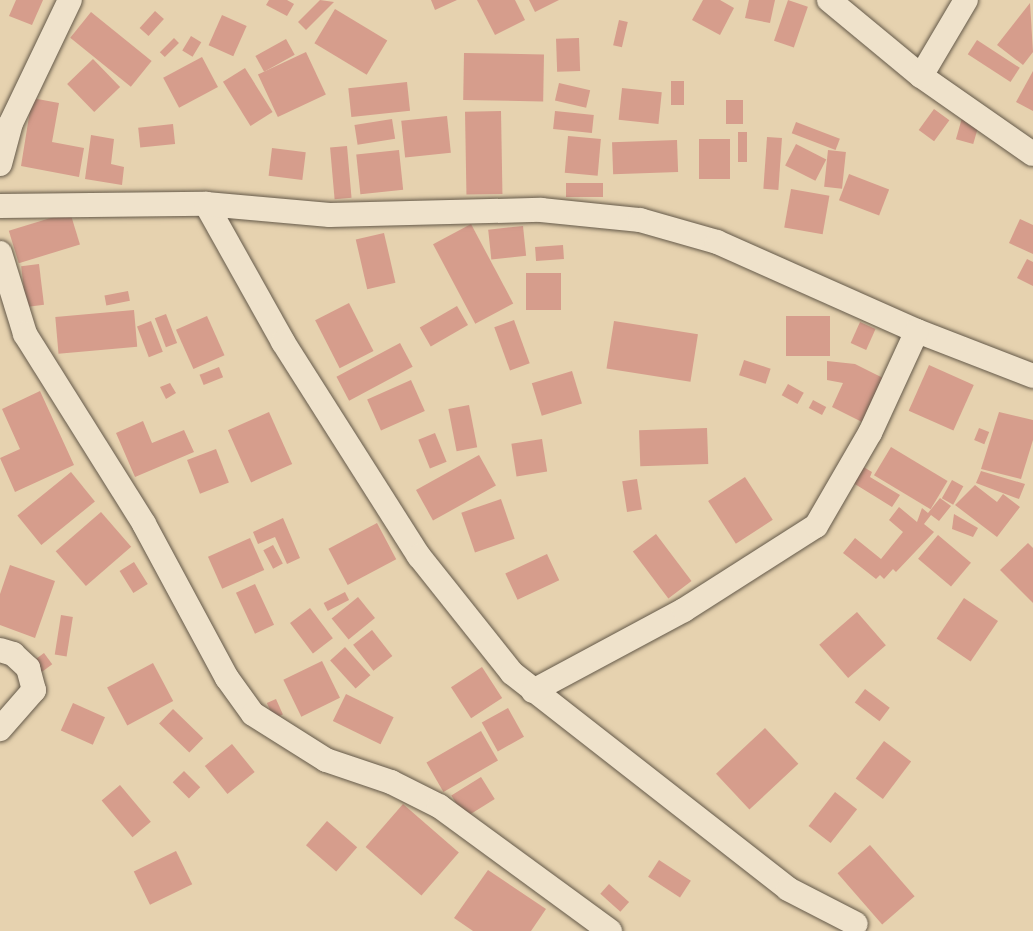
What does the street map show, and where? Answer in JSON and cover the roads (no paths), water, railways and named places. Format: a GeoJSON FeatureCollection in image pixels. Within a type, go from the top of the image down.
{"type":"FeatureCollection","features":[{"type":"Feature","properties":{"kind":"street"},"geometry":{"type":"LineString","coordinates":[[0,164],[11,123],[70,0]]}},
{"type":"Feature","properties":{"kind":"street"},"geometry":{"type":"LineString","coordinates":[[829,0],[921,76],[1033,154]]}},
{"type":"Feature","properties":{"kind":"street"},"geometry":{"type":"LineString","coordinates":[[921,76],[966,0]]}},
{"type":"Feature","properties":{"kind":"street"},"geometry":{"type":"LineString","coordinates":[[0,206],[206,204],[330,215],[541,210],[640,220],[717,242],[917,331],[1033,376]]}},
{"type":"Feature","properties":{"kind":"street"},"geometry":{"type":"LineString","coordinates":[[206,204],[283,342],[419,556],[512,673],[788,889],[856,924]]}},
{"type":"Feature","properties":{"kind":"street"},"geometry":{"type":"LineString","coordinates":[[0,253],[25,334],[144,524],[227,678],[253,714],[326,760],[391,782],[439,806],[610,931]]}},
{"type":"Feature","properties":{"kind":"street"},"geometry":{"type":"LineString","coordinates":[[533,691],[684,610],[816,526],[870,433],[917,331]]}},
{"type":"Feature","properties":{"kind":"street"},"geometry":{"type":"LineString","coordinates":[[0,650],[13,654],[28,668],[34,690],[0,729]]}}]}
